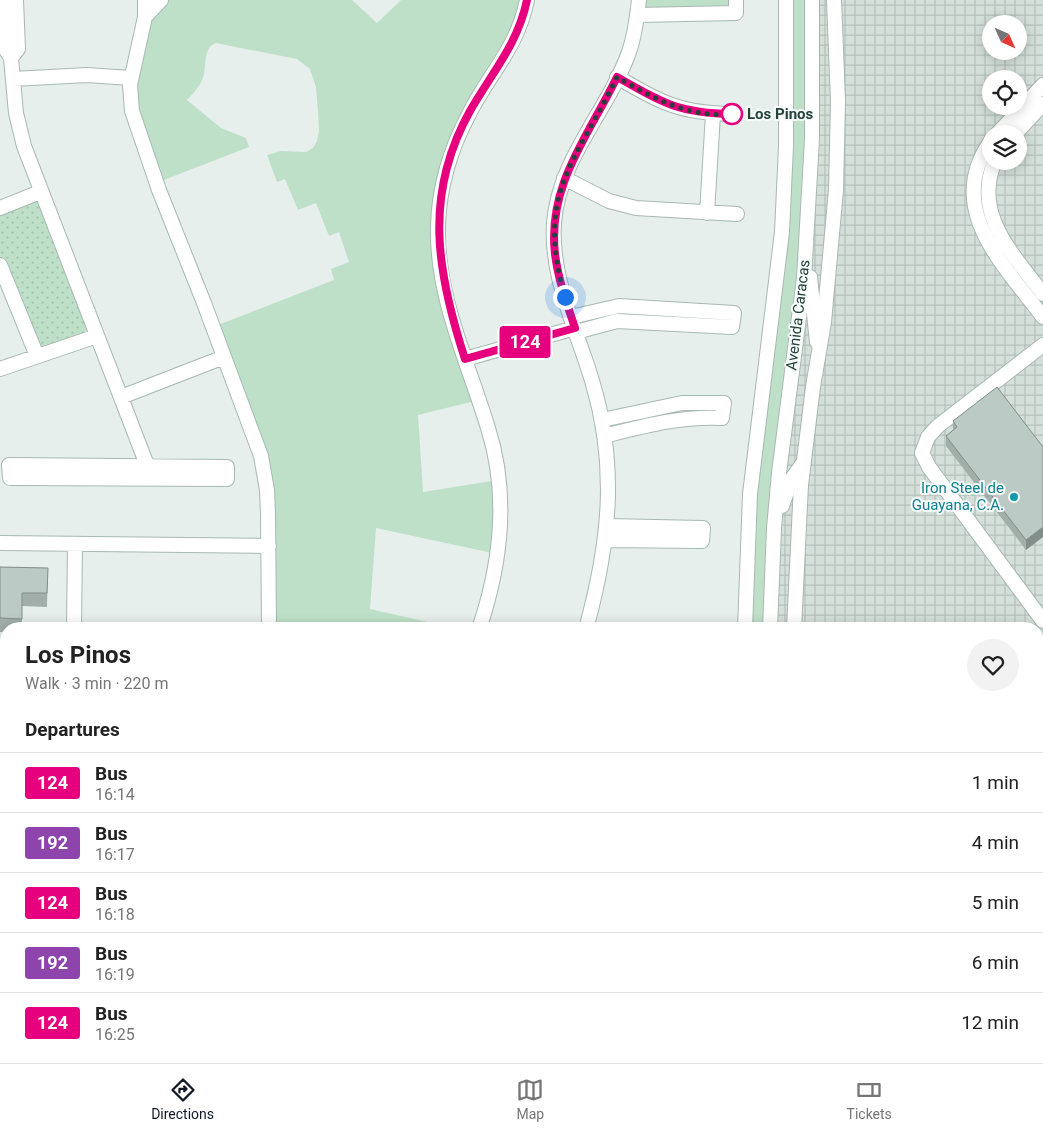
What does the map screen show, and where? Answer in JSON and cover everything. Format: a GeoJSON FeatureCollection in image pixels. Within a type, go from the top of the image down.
{"type":"FeatureCollection","features":[{"type":"Feature","properties":{"kind":"street"},"geometry":{"type":"LineString","coordinates":[[4,0],[6,50],[12,58],[18,126],[40,192],[150,473]]}},
{"type":"Feature","properties":{"kind":"street"},"geometry":{"type":"LineString","coordinates":[[12,58],[18,49],[16,0]]}},
{"type":"Feature","properties":{"kind":"street"},"geometry":{"type":"LineString","coordinates":[[145,0],[146,18],[131,78],[130,96],[139,136],[260,456],[267,490],[269,546],[268,622]]}},
{"type":"Feature","properties":{"kind":"street"},"geometry":{"type":"LineString","coordinates":[[146,18],[161,0]]}},
{"type":"Feature","properties":{"kind":"street"},"geometry":{"type":"LineString","coordinates":[[481,622],[495,570],[500,530],[498,470],[489,429],[453,321],[441,267],[438,226],[443,187],[461,130],[469,113],[511,47],[524,15],[527,0]]}},
{"type":"Feature","properties":{"kind":"street"},"geometry":{"type":"LineString","coordinates":[[588,622],[600,575],[606,533],[608,477],[602,420],[555,253],[556,208],[564,178],[629,52],[639,0]]}},
{"type":"Feature","properties":{"kind":"street"},"geometry":{"type":"LineString","coordinates":[[637,15],[736,13],[736,0]]}},
{"type":"Feature","properties":{"kind":"street","name":"Avenida Caracas"},"geometry":{"type":"LineString","coordinates":[[745,622],[750,494],[782,232],[786,146],[786,0]]}},
{"type":"Feature","properties":{"kind":"street","name":"Avenida Caracas"},"geometry":{"type":"LineString","coordinates":[[770,622],[774,528],[784,430],[804,278],[812,139],[812,0]]}},
{"type":"Feature","properties":{"kind":"street"},"geometry":{"type":"LineString","coordinates":[[794,622],[796,547],[803,462],[824,322],[836,190],[838,101],[834,0]]}},
{"type":"Feature","properties":{"kind":"street"},"geometry":{"type":"LineString","coordinates":[[13,79],[87,75],[131,78]]}},
{"type":"Feature","properties":{"kind":"street"},"geometry":{"type":"LineString","coordinates":[[617,77],[672,107],[713,114],[732,114]]}},
{"type":"Feature","properties":{"kind":"street"},"geometry":{"type":"LineString","coordinates":[[1027,111],[1043,85]]}},
{"type":"Feature","properties":{"kind":"street"},"geometry":{"type":"LineString","coordinates":[[1027,111],[1043,104]]}},
{"type":"Feature","properties":{"kind":"street"},"geometry":{"type":"LineString","coordinates":[[707,213],[713,114]]}},
{"type":"Feature","properties":{"kind":"street"},"geometry":{"type":"LineString","coordinates":[[1009,125],[1022,115]]}},
{"type":"Feature","properties":{"kind":"street"},"geometry":{"type":"LineString","coordinates":[[982,156],[975,179],[976,218],[989,245],[1043,317]]}},
{"type":"Feature","properties":{"kind":"street"},"geometry":{"type":"LineString","coordinates":[[993,170],[988,190],[992,220],[1003,239],[1043,294]]}},
{"type":"Feature","properties":{"kind":"street"},"geometry":{"type":"LineString","coordinates":[[564,178],[622,205],[654,210],[737,214]]}},
{"type":"Feature","properties":{"kind":"street"},"geometry":{"type":"LineString","coordinates":[[0,208],[40,192]]}},
{"type":"Feature","properties":{"kind":"street"},"geometry":{"type":"LineString","coordinates":[[806,234],[818,353]]}},
{"type":"Feature","properties":{"kind":"street"},"geometry":{"type":"LineString","coordinates":[[0,265],[37,356]]}},
{"type":"Feature","properties":{"kind":"street"},"geometry":{"type":"LineString","coordinates":[[465,359],[574,326],[619,306],[734,313],[732,327],[617,321],[574,326]]}},
{"type":"Feature","properties":{"kind":"street"},"geometry":{"type":"LineString","coordinates":[[0,369],[97,336]]}},
{"type":"Feature","properties":{"kind":"street"},"geometry":{"type":"LineString","coordinates":[[1043,345],[938,426],[928,438],[922,453],[929,467],[1043,621]]}},
{"type":"Feature","properties":{"kind":"street"},"geometry":{"type":"LineString","coordinates":[[120,397],[224,357]]}},
{"type":"Feature","properties":{"kind":"street"},"geometry":{"type":"LineString","coordinates":[[602,420],[675,404],[724,403],[722,418],[697,417],[668,420],[604,436]]}},
{"type":"Feature","properties":{"kind":"street"},"geometry":{"type":"LineString","coordinates":[[774,528],[790,480],[803,462]]}},
{"type":"Feature","properties":{"kind":"street"},"geometry":{"type":"LineString","coordinates":[[10,465],[150,473],[10,478],[10,465]]}},
{"type":"Feature","properties":{"kind":"street"},"geometry":{"type":"LineString","coordinates":[[703,528],[702,541],[606,533],[703,528]]}},
{"type":"Feature","properties":{"kind":"street"},"geometry":{"type":"LineString","coordinates":[[0,543],[269,546]]}},
{"type":"Feature","properties":{"kind":"street"},"geometry":{"type":"LineString","coordinates":[[74,622],[75,544]]}},
{"type":"Feature","properties":{"kind":"shaded area"},"geometry":{"type":"Polygon","coordinates":[[[812,0],[1043,0],[1043,622],[770,622],[812,0]]]}},
{"type":"Feature","properties":{"kind":"green space"},"geometry":{"type":"Polygon","coordinates":[[[145,0],[352,0],[377,23],[401,0],[527,0],[455,147],[439,246],[479,400],[418,415],[423,492],[498,480],[497,554],[376,528],[370,609],[428,622],[269,622],[267,490],[213,327],[334,280],[331,269],[349,262],[339,232],[329,236],[316,203],[298,210],[285,179],[277,182],[267,155],[281,151],[306,152],[313,148],[317,141],[319,131],[316,87],[310,69],[297,59],[216,43],[211,46],[208,50],[201,83],[187,100],[221,128],[246,138],[249,147],[156,183],[132,111],[145,0]]]}},
{"type":"Feature","properties":{"kind":"green space"},"geometry":{"type":"Polygon","coordinates":[[[639,0],[736,0],[736,13],[637,14],[639,0]]]}},
{"type":"Feature","properties":{"kind":"green space"},"geometry":{"type":"Polygon","coordinates":[[[786,0],[812,0],[812,139],[771,622],[745,622],[746,563],[777,277],[786,0]]]}},
{"type":"Feature","properties":{"kind":"green space"},"geometry":{"type":"Polygon","coordinates":[[[40,192],[97,336],[37,356],[0,265],[0,208],[40,192]]]}},
{"type":"Feature","properties":{"kind":"building","name":"Iron Steel de Guayana, C.A."},"geometry":{"type":"Polygon","coordinates":[[[997,387],[1043,447],[1043,527],[1026,540],[946,436],[957,427],[953,421],[997,387]]]}},
{"type":"Feature","properties":{"kind":"building"},"geometry":{"type":"Polygon","coordinates":[[[0,567],[48,568],[47,593],[22,593],[22,619],[0,618],[0,567]]]}},
{"type":"Feature","properties":{"kind":"bus line","name":"124"},"geometry":{"type":"LineString","coordinates":[[527,0],[524,15],[511,47],[478,98],[461,130],[448,166],[443,187],[438,226],[441,267],[453,321],[465,359],[575,328],[555,253],[554,225],[556,208],[568,168],[617,77],[672,107],[698,113],[732,114]]}},
{"type":"Feature","properties":{"kind":"place","name":"Los Pinos"},"geometry":{"type":"Point","coordinates":[732,114]}},
{"type":"Feature","properties":{"kind":"place","name":"Iron Steel de Guayana, C.A."},"geometry":{"type":"Point","coordinates":[1014,497]}},
{"type":"Feature","properties":{"kind":"route"},"geometry":{"type":"LineString","coordinates":[[565,297],[555,253],[554,225],[559,194],[568,168],[617,77],[672,107],[698,113],[732,114]]}}]}
